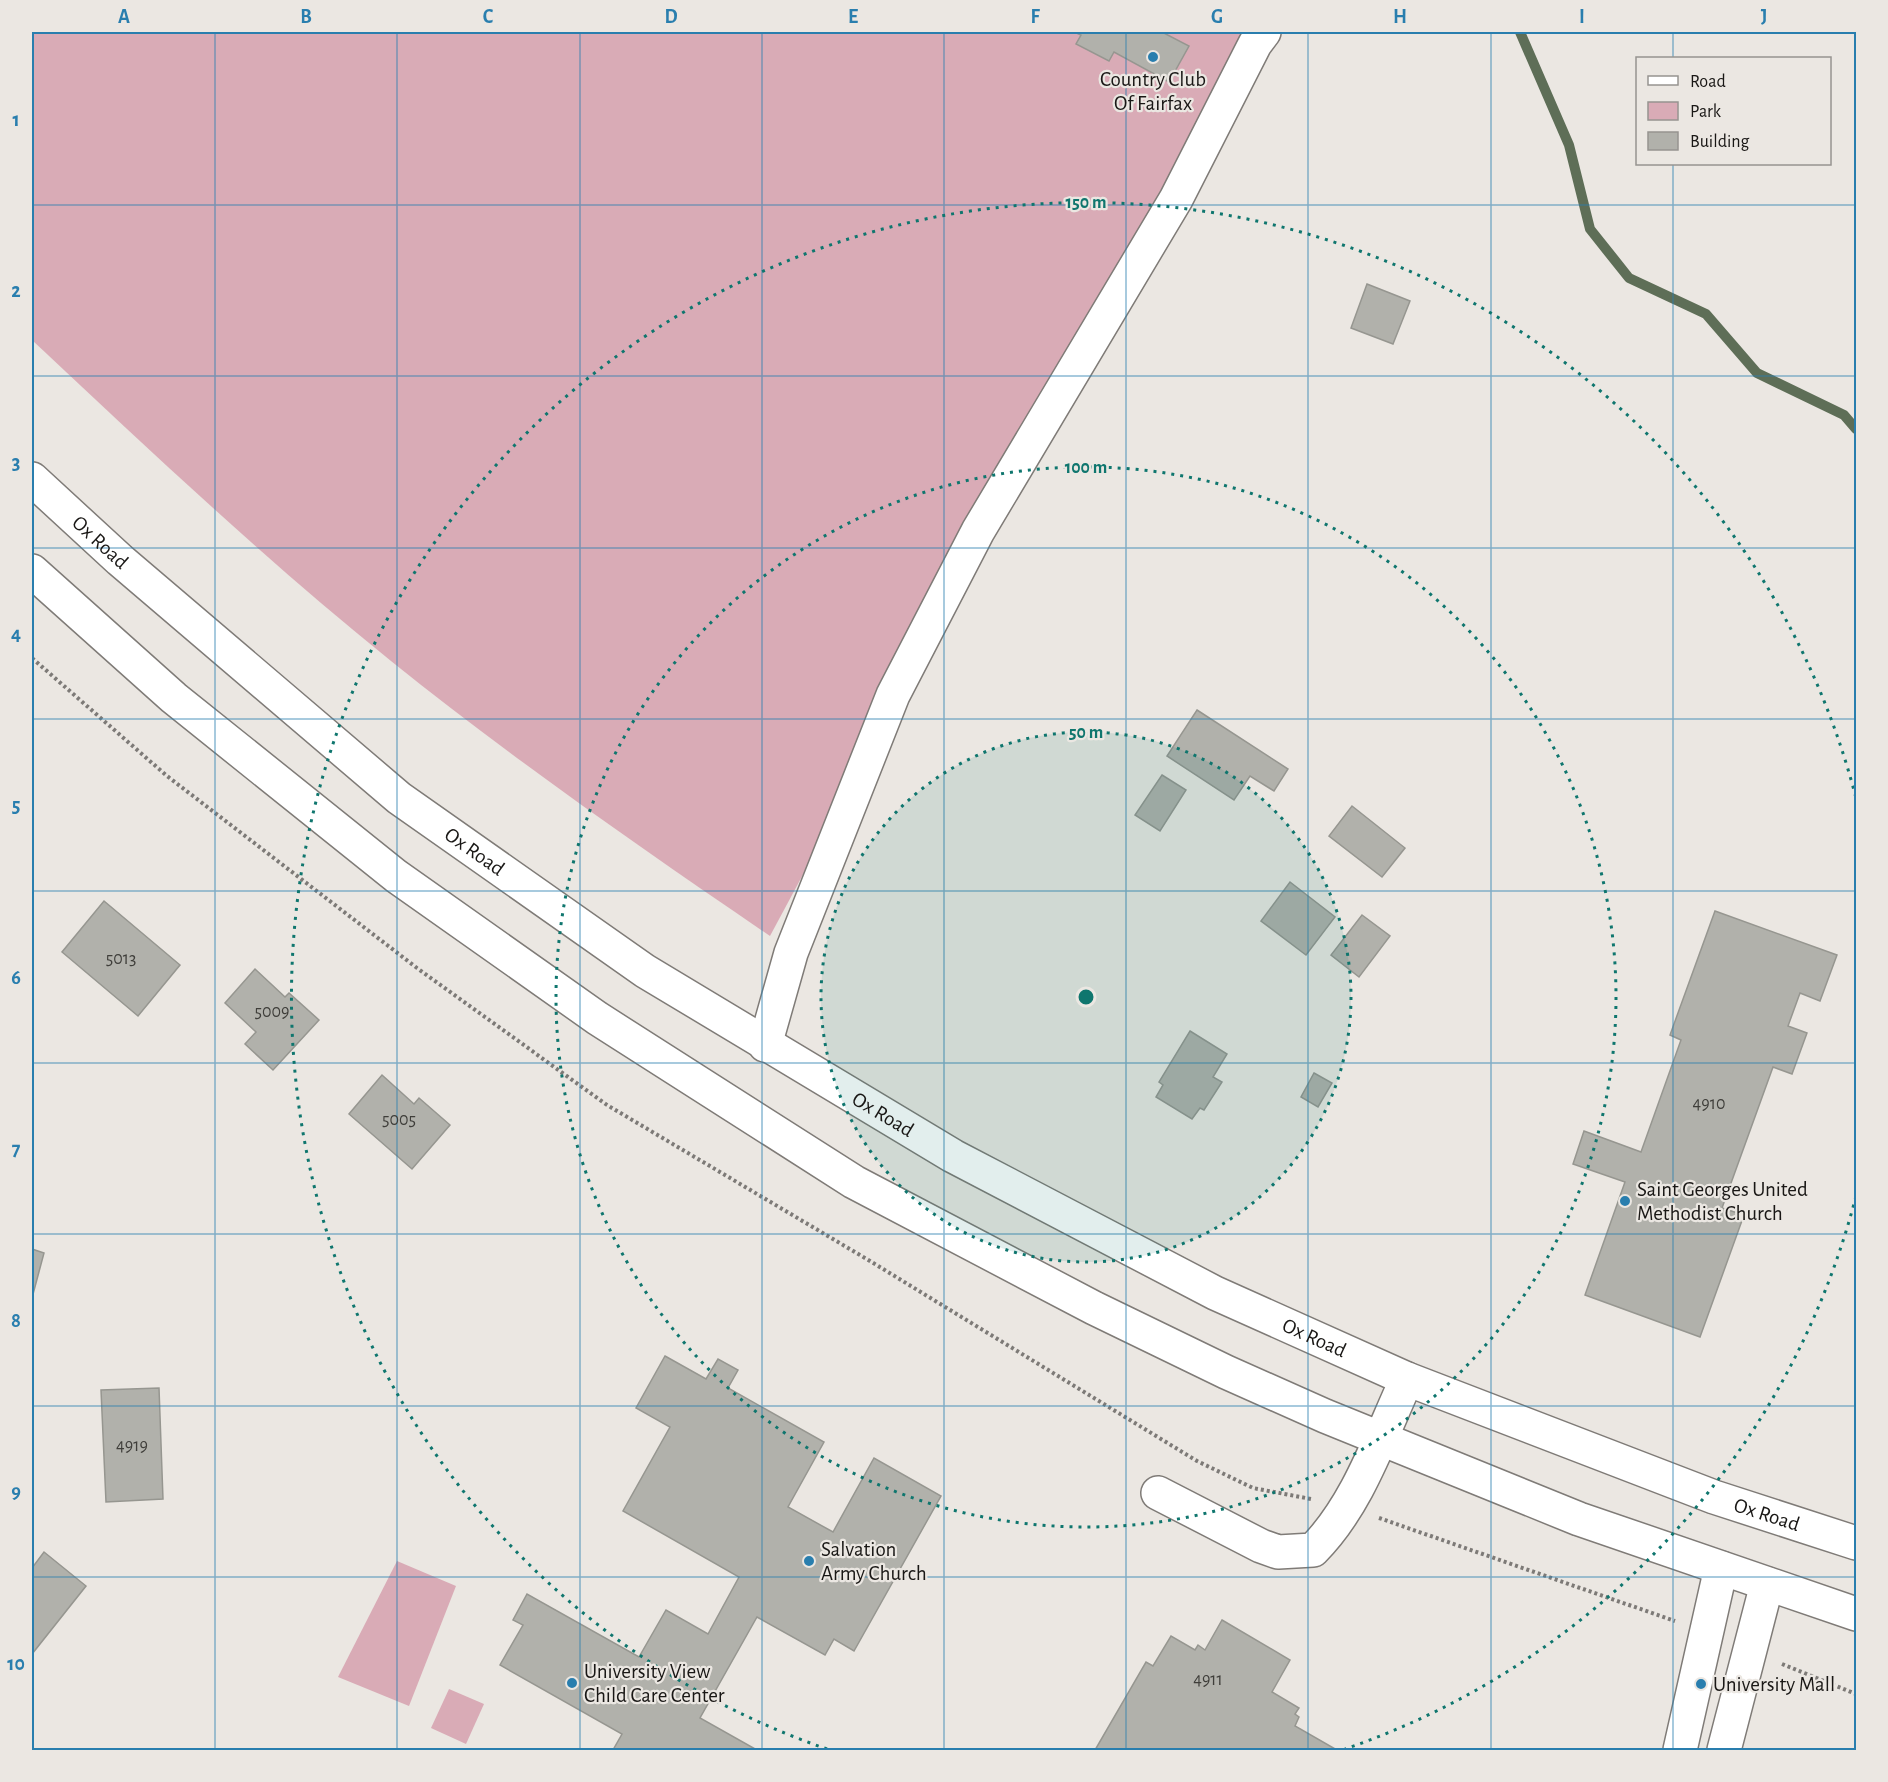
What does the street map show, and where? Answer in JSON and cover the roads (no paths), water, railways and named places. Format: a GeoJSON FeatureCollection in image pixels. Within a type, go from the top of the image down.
{"type":"FeatureCollection","features":[{"type":"Feature","properties":{"kind":"main road"},"geometry":{"type":"LineString","coordinates":[[765,1045],[791,953],[893,695],[978,531],[1176,199],[1255,44],[1264,32]]}},
{"type":"Feature","properties":{"kind":"main road","name":"Ox Road"},"geometry":{"type":"LineString","coordinates":[[32,479],[120,560],[399,798],[645,971],[953,1156],[1215,1293],[1407,1379],[1714,1497],[1857,1543]]}},
{"type":"Feature","properties":{"kind":"main road"},"geometry":{"type":"LineString","coordinates":[[32,571],[174,698],[396,876],[597,1018],[854,1182],[980,1250],[1226,1372],[1380,1439],[1579,1519],[1857,1614]]}},
{"type":"Feature","properties":{"kind":"main road"},"geometry":{"type":"LineString","coordinates":[[1158,1493],[1261,1546],[1278,1552],[1312,1550],[1334,1529],[1380,1439],[1407,1379]]}},
{"type":"Feature","properties":{"kind":"main road"},"geometry":{"type":"LineString","coordinates":[[1680,1750],[1720,1568]]}},
{"type":"Feature","properties":{"kind":"main road"},"geometry":{"type":"LineString","coordinates":[[1724,1750],[1767,1584]]}},
{"type":"Feature","properties":{"kind":"waterway"},"geometry":{"type":"LineString","coordinates":[[1520,32],[1569,145],[1590,229],[1629,278],[1706,314],[1757,373],[1844,415],[1856,429]]}},
{"type":"Feature","properties":{"kind":"place","name":"Country Club Of Fairfax"},"geometry":{"type":"Point","coordinates":[1153,57]}},
{"type":"Feature","properties":{"kind":"place","name":"Saint Georges United Methodist Church"},"geometry":{"type":"Point","coordinates":[1625,1201]}},
{"type":"Feature","properties":{"kind":"place","name":"Salvation Army Church"},"geometry":{"type":"Point","coordinates":[809,1561]}},
{"type":"Feature","properties":{"kind":"place","name":"University View Child Care Center"},"geometry":{"type":"Point","coordinates":[572,1683]}},
{"type":"Feature","properties":{"kind":"place","name":"University Mall"},"geometry":{"type":"Point","coordinates":[1701,1684]}}]}
